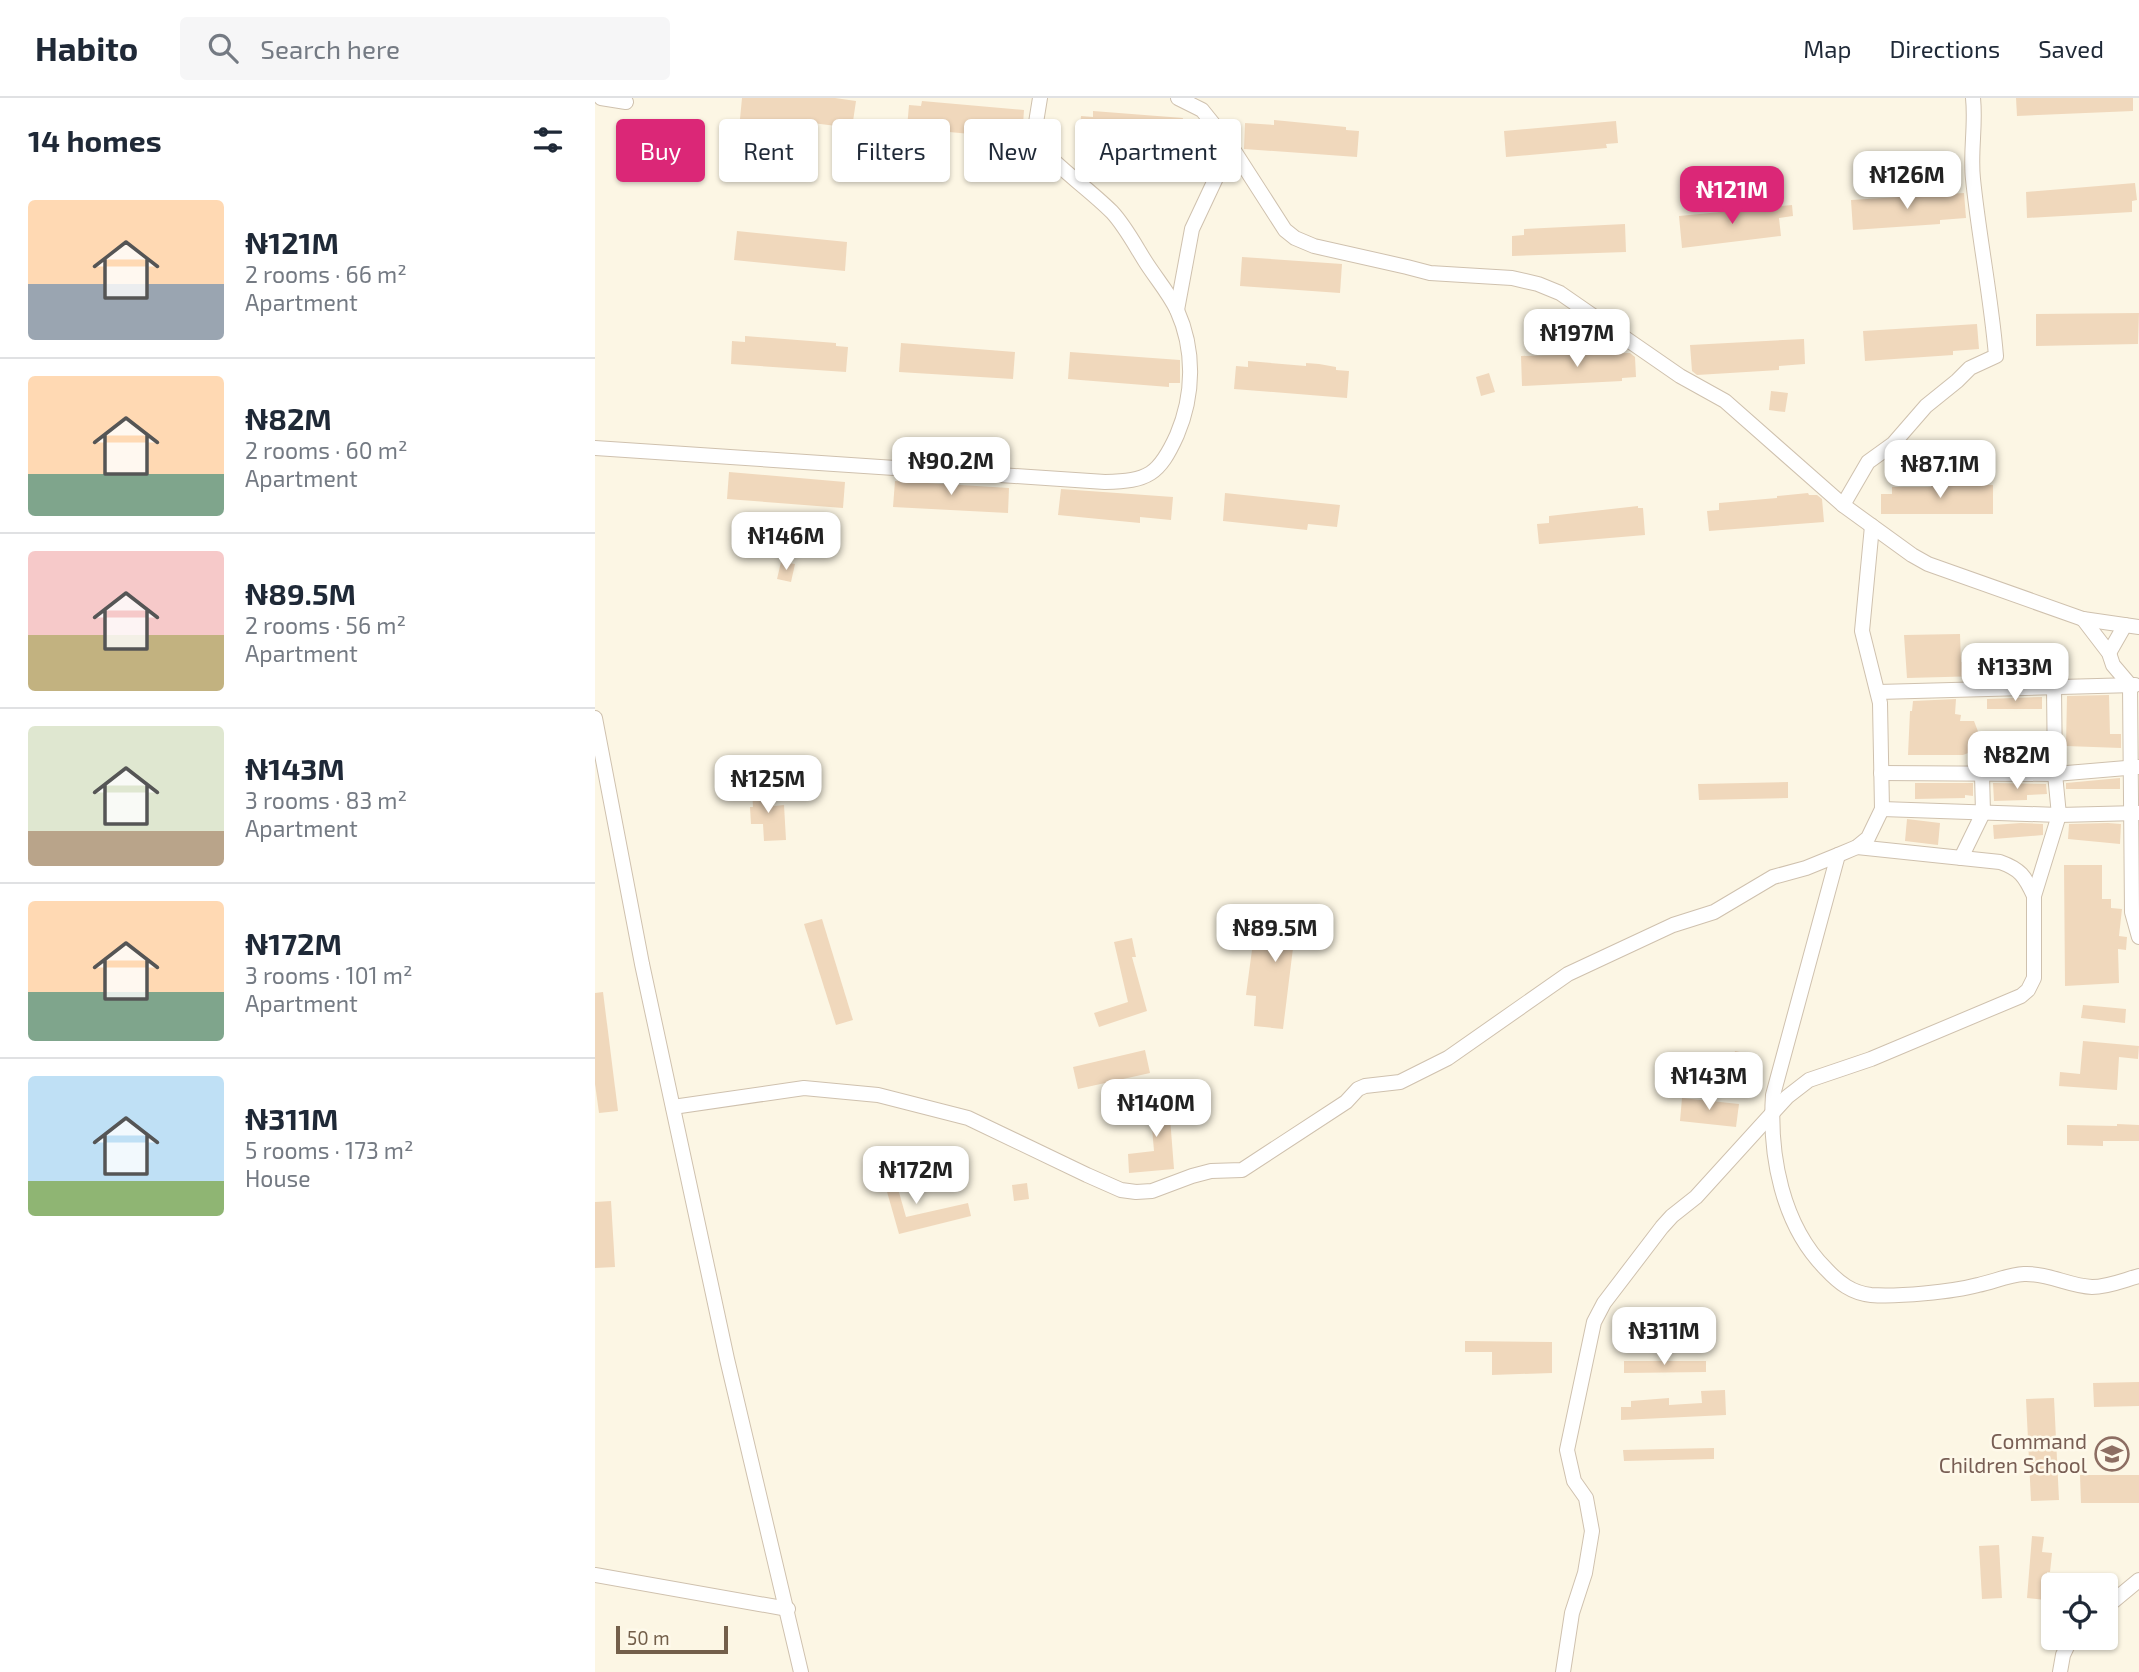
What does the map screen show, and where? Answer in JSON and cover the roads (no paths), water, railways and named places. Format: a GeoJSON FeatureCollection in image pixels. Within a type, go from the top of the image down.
{"type":"FeatureCollection","features":[{"type":"Feature","properties":{"kind":"street"},"geometry":{"type":"LineString","coordinates":[[601,98],[626,102]]}},
{"type":"Feature","properties":{"kind":"street"},"geometry":{"type":"LineString","coordinates":[[595,448],[1105,482],[1149,477],[1169,454],[1188,404],[1190,362],[1177,310],[1118,219],[1037,144],[1034,135],[1040,98]]}},
{"type":"Feature","properties":{"kind":"street"},"geometry":{"type":"LineString","coordinates":[[1178,98],[1202,110],[1209,119]]}},
{"type":"Feature","properties":{"kind":"street"},"geometry":{"type":"LineString","coordinates":[[1843,505],[1868,462],[1893,443],[1926,406],[1970,368],[1996,356],[1993,316],[1972,175],[1975,114],[1973,98]]}},
{"type":"Feature","properties":{"kind":"street"},"geometry":{"type":"LineString","coordinates":[[1241,162],[1285,230],[1295,238],[1314,246],[1430,272],[1512,278],[1560,293],[1679,376],[1725,401],[1843,505],[1912,555],[1928,564],[2083,619],[2132,626]]}},
{"type":"Feature","properties":{"kind":"street"},"geometry":{"type":"LineString","coordinates":[[1177,310],[1192,229],[1214,182]]}},
{"type":"Feature","properties":{"kind":"street"},"geometry":{"type":"LineString","coordinates":[[673,1107],[804,1088],[878,1096],[968,1118],[1121,1190],[1152,1191],[1211,1171],[1242,1170],[1346,1102],[1358,1089],[1400,1082],[1448,1058],[1568,974],[1673,925],[1714,912],[1773,877],[1839,855],[1857,847],[1868,838],[1882,808],[1878,692],[1862,631],[1872,526]]}},
{"type":"Feature","properties":{"kind":"street"},"geometry":{"type":"LineString","coordinates":[[2083,619],[2109,653],[2113,665],[2134,685],[2132,912],[2139,937]]}},
{"type":"Feature","properties":{"kind":"street"},"geometry":{"type":"LineString","coordinates":[[2109,653],[2132,626]]}},
{"type":"Feature","properties":{"kind":"street"},"geometry":{"type":"LineString","coordinates":[[1878,692],[2134,685]]}},
{"type":"Feature","properties":{"kind":"street"},"geometry":{"type":"LineString","coordinates":[[1563,1672],[1572,1613],[1585,1573],[1592,1531],[1586,1498],[1574,1481],[1567,1450],[1594,1322],[1604,1303],[1662,1227],[1723,1170],[1772,1114],[1809,1080],[1871,1059],[2021,996],[2028,990],[2034,978],[2034,896],[2059,815],[2055,774],[2054,688]]}},
{"type":"Feature","properties":{"kind":"street"},"geometry":{"type":"LineString","coordinates":[[595,718],[642,964],[727,1359],[801,1672]]}},
{"type":"Feature","properties":{"kind":"street"},"geometry":{"type":"LineString","coordinates":[[1881,773],[2055,774],[2134,767]]}},
{"type":"Feature","properties":{"kind":"street"},"geometry":{"type":"LineString","coordinates":[[1961,858],[1983,813],[1982,774]]}},
{"type":"Feature","properties":{"kind":"street"},"geometry":{"type":"LineString","coordinates":[[1882,808],[2059,815],[2134,813]]}},
{"type":"Feature","properties":{"kind":"street"},"geometry":{"type":"LineString","coordinates":[[1857,847],[2000,862],[2016,868],[2034,896]]}},
{"type":"Feature","properties":{"kind":"street"},"geometry":{"type":"LineString","coordinates":[[1839,855],[1773,1095],[1774,1149],[1789,1212],[1817,1260],[1852,1291],[1871,1294],[1900,1294],[1976,1286],[2025,1274],[2094,1287],[2139,1276]]}},
{"type":"Feature","properties":{"kind":"street"},"geometry":{"type":"LineString","coordinates":[[595,1575],[788,1609]]}},
{"type":"Feature","properties":{"kind":"street"},"geometry":{"type":"LineString","coordinates":[[2118,1597],[2139,1580]]}},
{"type":"Feature","properties":{"kind":"street"},"geometry":{"type":"LineString","coordinates":[[2060,1672],[2066,1650]]}},
{"type":"Feature","properties":{"kind":"place","name":"Command Children School"},"geometry":{"type":"Point","coordinates":[2112,1454]}}]}
